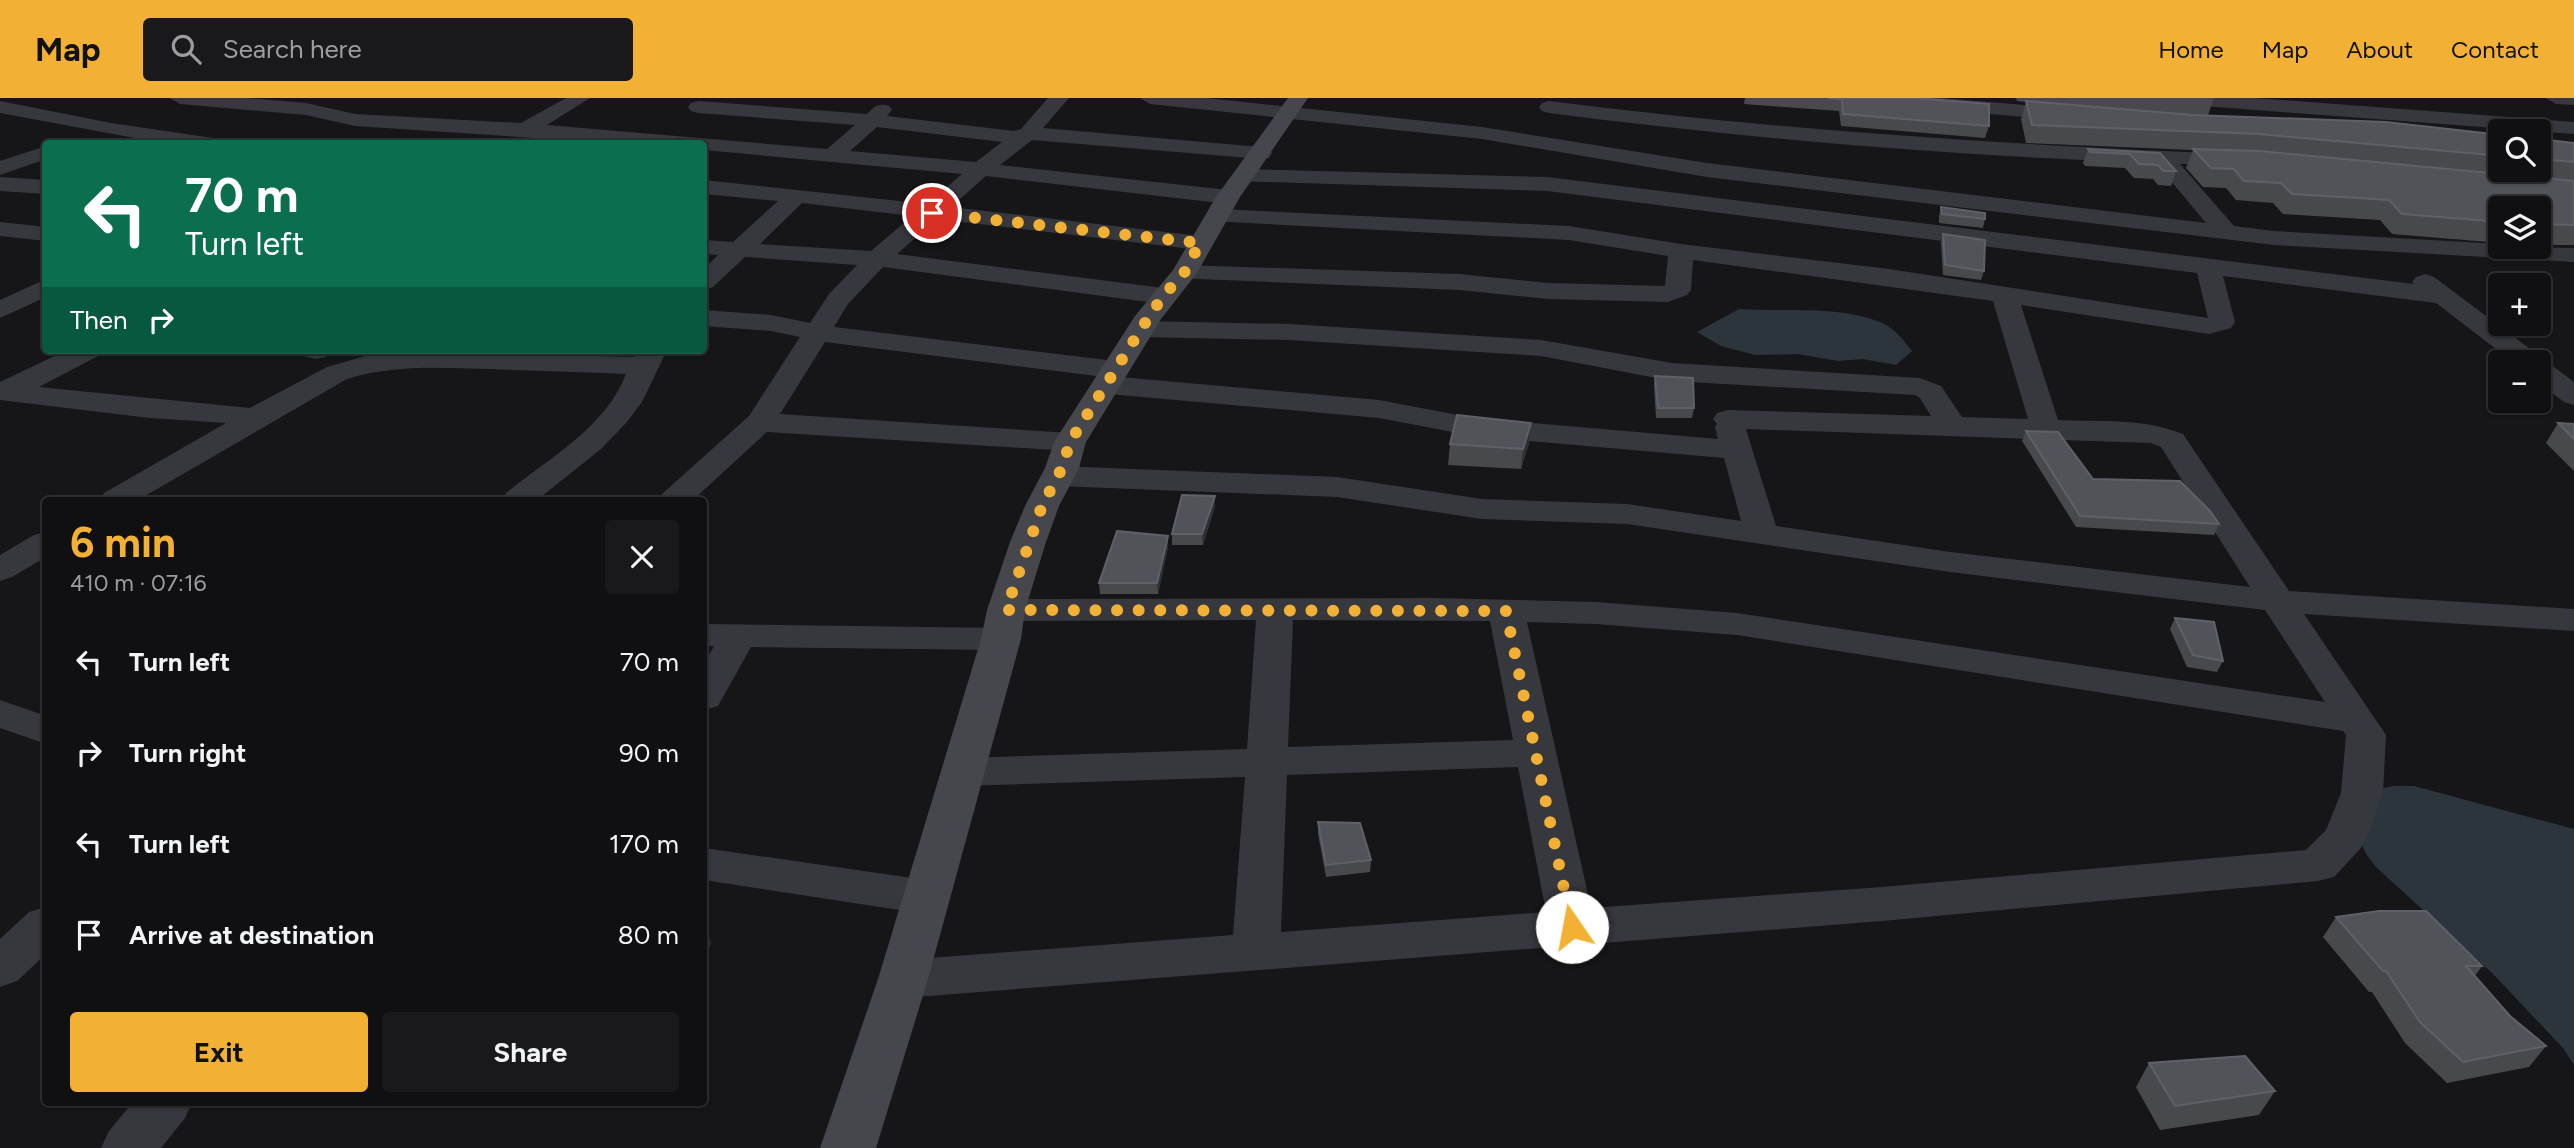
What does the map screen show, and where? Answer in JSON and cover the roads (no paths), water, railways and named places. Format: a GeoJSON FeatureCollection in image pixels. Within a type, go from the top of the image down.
{"type":"FeatureCollection","features":[{"type":"Feature","properties":{"kind":"street"},"geometry":{"type":"LineString","coordinates":[[180,98],[306,109],[342,118],[526,129],[635,140]]}},
{"type":"Feature","properties":{"kind":"street"},"geometry":{"type":"LineString","coordinates":[[505,140],[580,98]]}},
{"type":"Feature","properties":{"kind":"street"},"geometry":{"type":"LineString","coordinates":[[833,155],[894,98]]}},
{"type":"Feature","properties":{"kind":"street"},"geometry":{"type":"LineString","coordinates":[[679,497],[760,422],[830,310],[877,259],[981,169],[1028,133],[1059,98]]}},
{"type":"Feature","properties":{"kind":"street"},"geometry":{"type":"LineString","coordinates":[[1150,98],[1293,105],[1532,140],[1707,170],[2226,232],[2568,259]]}},
{"type":"Feature","properties":{"kind":"street"},"geometry":{"type":"LineString","coordinates":[[1871,98],[1986,104],[2094,117]]}},
{"type":"Feature","properties":{"kind":"street"},"geometry":{"type":"LineString","coordinates":[[2556,98],[2574,99]]}},
{"type":"Feature","properties":{"kind":"street"},"geometry":{"type":"LineString","coordinates":[[2202,99],[2220,117]]}},
{"type":"Feature","properties":{"kind":"street"},"geometry":{"type":"LineString","coordinates":[[2202,99],[2574,128]]}},
{"type":"Feature","properties":{"kind":"street"},"geometry":{"type":"LineString","coordinates":[[0,118],[80,101]]}},
{"type":"Feature","properties":{"kind":"street"},"geometry":{"type":"LineString","coordinates":[[1532,140],[1546,101],[1706,127],[2027,152],[2263,162]]}},
{"type":"Feature","properties":{"kind":"street"},"geometry":{"type":"LineString","coordinates":[[647,140],[705,103],[1017,138],[1028,133]]}},
{"type":"Feature","properties":{"kind":"street"},"geometry":{"type":"LineString","coordinates":[[373,140],[442,104]]}},
{"type":"Feature","properties":{"kind":"street"},"geometry":{"type":"LineString","coordinates":[[848,1148],[903,979],[1003,624],[1042,506],[1064,459],[1141,329],[1293,105]]}},
{"type":"Feature","properties":{"kind":"street"},"geometry":{"type":"LineString","coordinates":[[0,107],[175,140]]}},
{"type":"Feature","properties":{"kind":"street"},"geometry":{"type":"LineString","coordinates":[[80,140],[111,129]]}},
{"type":"Feature","properties":{"kind":"street"},"geometry":{"type":"LineString","coordinates":[[2358,132],[2406,135]]}},
{"type":"Feature","properties":{"kind":"street"},"geometry":{"type":"LineString","coordinates":[[1028,133],[1214,222]]}},
{"type":"Feature","properties":{"kind":"street"},"geometry":{"type":"LineString","coordinates":[[707,144],[981,169],[1459,282],[1548,291],[1668,294],[1678,290],[1681,251]]}},
{"type":"Feature","properties":{"kind":"street"},"geometry":{"type":"LineString","coordinates":[[0,168],[42,153]]}},
{"type":"Feature","properties":{"kind":"street"},"geometry":{"type":"LineString","coordinates":[[2162,157],[2226,232]]}},
{"type":"Feature","properties":{"kind":"street"},"geometry":{"type":"LineString","coordinates":[[0,184],[42,187]]}},
{"type":"Feature","properties":{"kind":"street"},"geometry":{"type":"LineString","coordinates":[[707,247],[877,259],[1547,184],[2444,296]]}},
{"type":"Feature","properties":{"kind":"street"},"geometry":{"type":"LineString","coordinates":[[707,187],[932,213],[1520,229],[1569,233],[1681,251],[2004,294],[2209,326],[2222,322],[2208,267]]}},
{"type":"Feature","properties":{"kind":"street"},"geometry":{"type":"LineString","coordinates":[[707,279],[797,196]]}},
{"type":"Feature","properties":{"kind":"street"},"geometry":{"type":"LineString","coordinates":[[0,229],[42,234]]}},
{"type":"Feature","properties":{"kind":"street"},"geometry":{"type":"LineString","coordinates":[[2379,246],[2514,350]]}},
{"type":"Feature","properties":{"kind":"street"},"geometry":{"type":"LineString","coordinates":[[5,304],[42,289]]}},
{"type":"Feature","properties":{"kind":"street"},"geometry":{"type":"LineString","coordinates":[[2004,294],[2046,430]]}},
{"type":"Feature","properties":{"kind":"street"},"geometry":{"type":"LineString","coordinates":[[5,304],[42,305]]}},
{"type":"Feature","properties":{"kind":"street"},"geometry":{"type":"LineString","coordinates":[[707,318],[771,323],[818,333],[1111,377],[1379,409],[1474,427],[1736,450]]}},
{"type":"Feature","properties":{"kind":"street"},"geometry":{"type":"LineString","coordinates":[[1141,329],[1289,332],[1541,348],[1672,372],[1920,387],[1931,392],[1953,427]]}},
{"type":"Feature","properties":{"kind":"street"},"geometry":{"type":"LineString","coordinates":[[5,391],[80,354]]}},
{"type":"Feature","properties":{"kind":"street"},"geometry":{"type":"LineString","coordinates":[[121,497],[337,373],[369,363],[397,359],[648,358],[628,401],[614,417],[583,447],[522,497]]}},
{"type":"Feature","properties":{"kind":"street"},"geometry":{"type":"LineString","coordinates":[[1716,376],[1762,534]]}},
{"type":"Feature","properties":{"kind":"street"},"geometry":{"type":"LineString","coordinates":[[5,391],[150,409],[208,411],[255,418]]}},
{"type":"Feature","properties":{"kind":"street"},"geometry":{"type":"LineString","coordinates":[[903,979],[1882,904],[2318,865],[2345,838],[2362,793],[2367,735],[2172,441],[2158,435],[2139,432],[1728,419]]}},
{"type":"Feature","properties":{"kind":"street"},"geometry":{"type":"LineString","coordinates":[[760,422],[1064,459],[1337,487],[1482,509],[1627,514],[1950,562],[2278,601],[2574,620]]}},
{"type":"Feature","properties":{"kind":"street"},"geometry":{"type":"LineString","coordinates":[[0,570],[42,544]]}},
{"type":"Feature","properties":{"kind":"street"},"geometry":{"type":"LineString","coordinates":[[707,686],[721,635],[1003,624],[1275,609],[1506,611],[1596,613],[1737,624],[2356,720]]}},
{"type":"Feature","properties":{"kind":"street"},"geometry":{"type":"LineString","coordinates":[[1256,951],[1275,609]]}},
{"type":"Feature","properties":{"kind":"street"},"geometry":{"type":"LineString","coordinates":[[1506,611],[1572,927]]}},
{"type":"Feature","properties":{"kind":"street"},"geometry":{"type":"LineString","coordinates":[[0,713],[42,729]]}},
{"type":"Feature","properties":{"kind":"street"},"geometry":{"type":"LineString","coordinates":[[962,772],[1536,753]]}},
{"type":"Feature","properties":{"kind":"street"},"geometry":{"type":"LineString","coordinates":[[707,864],[926,897]]}},
{"type":"Feature","properties":{"kind":"street"},"geometry":{"type":"LineString","coordinates":[[0,968],[42,929]]}},
{"type":"Feature","properties":{"kind":"street"},"geometry":{"type":"LineString","coordinates":[[128,1148],[163,1106]]}}]}
